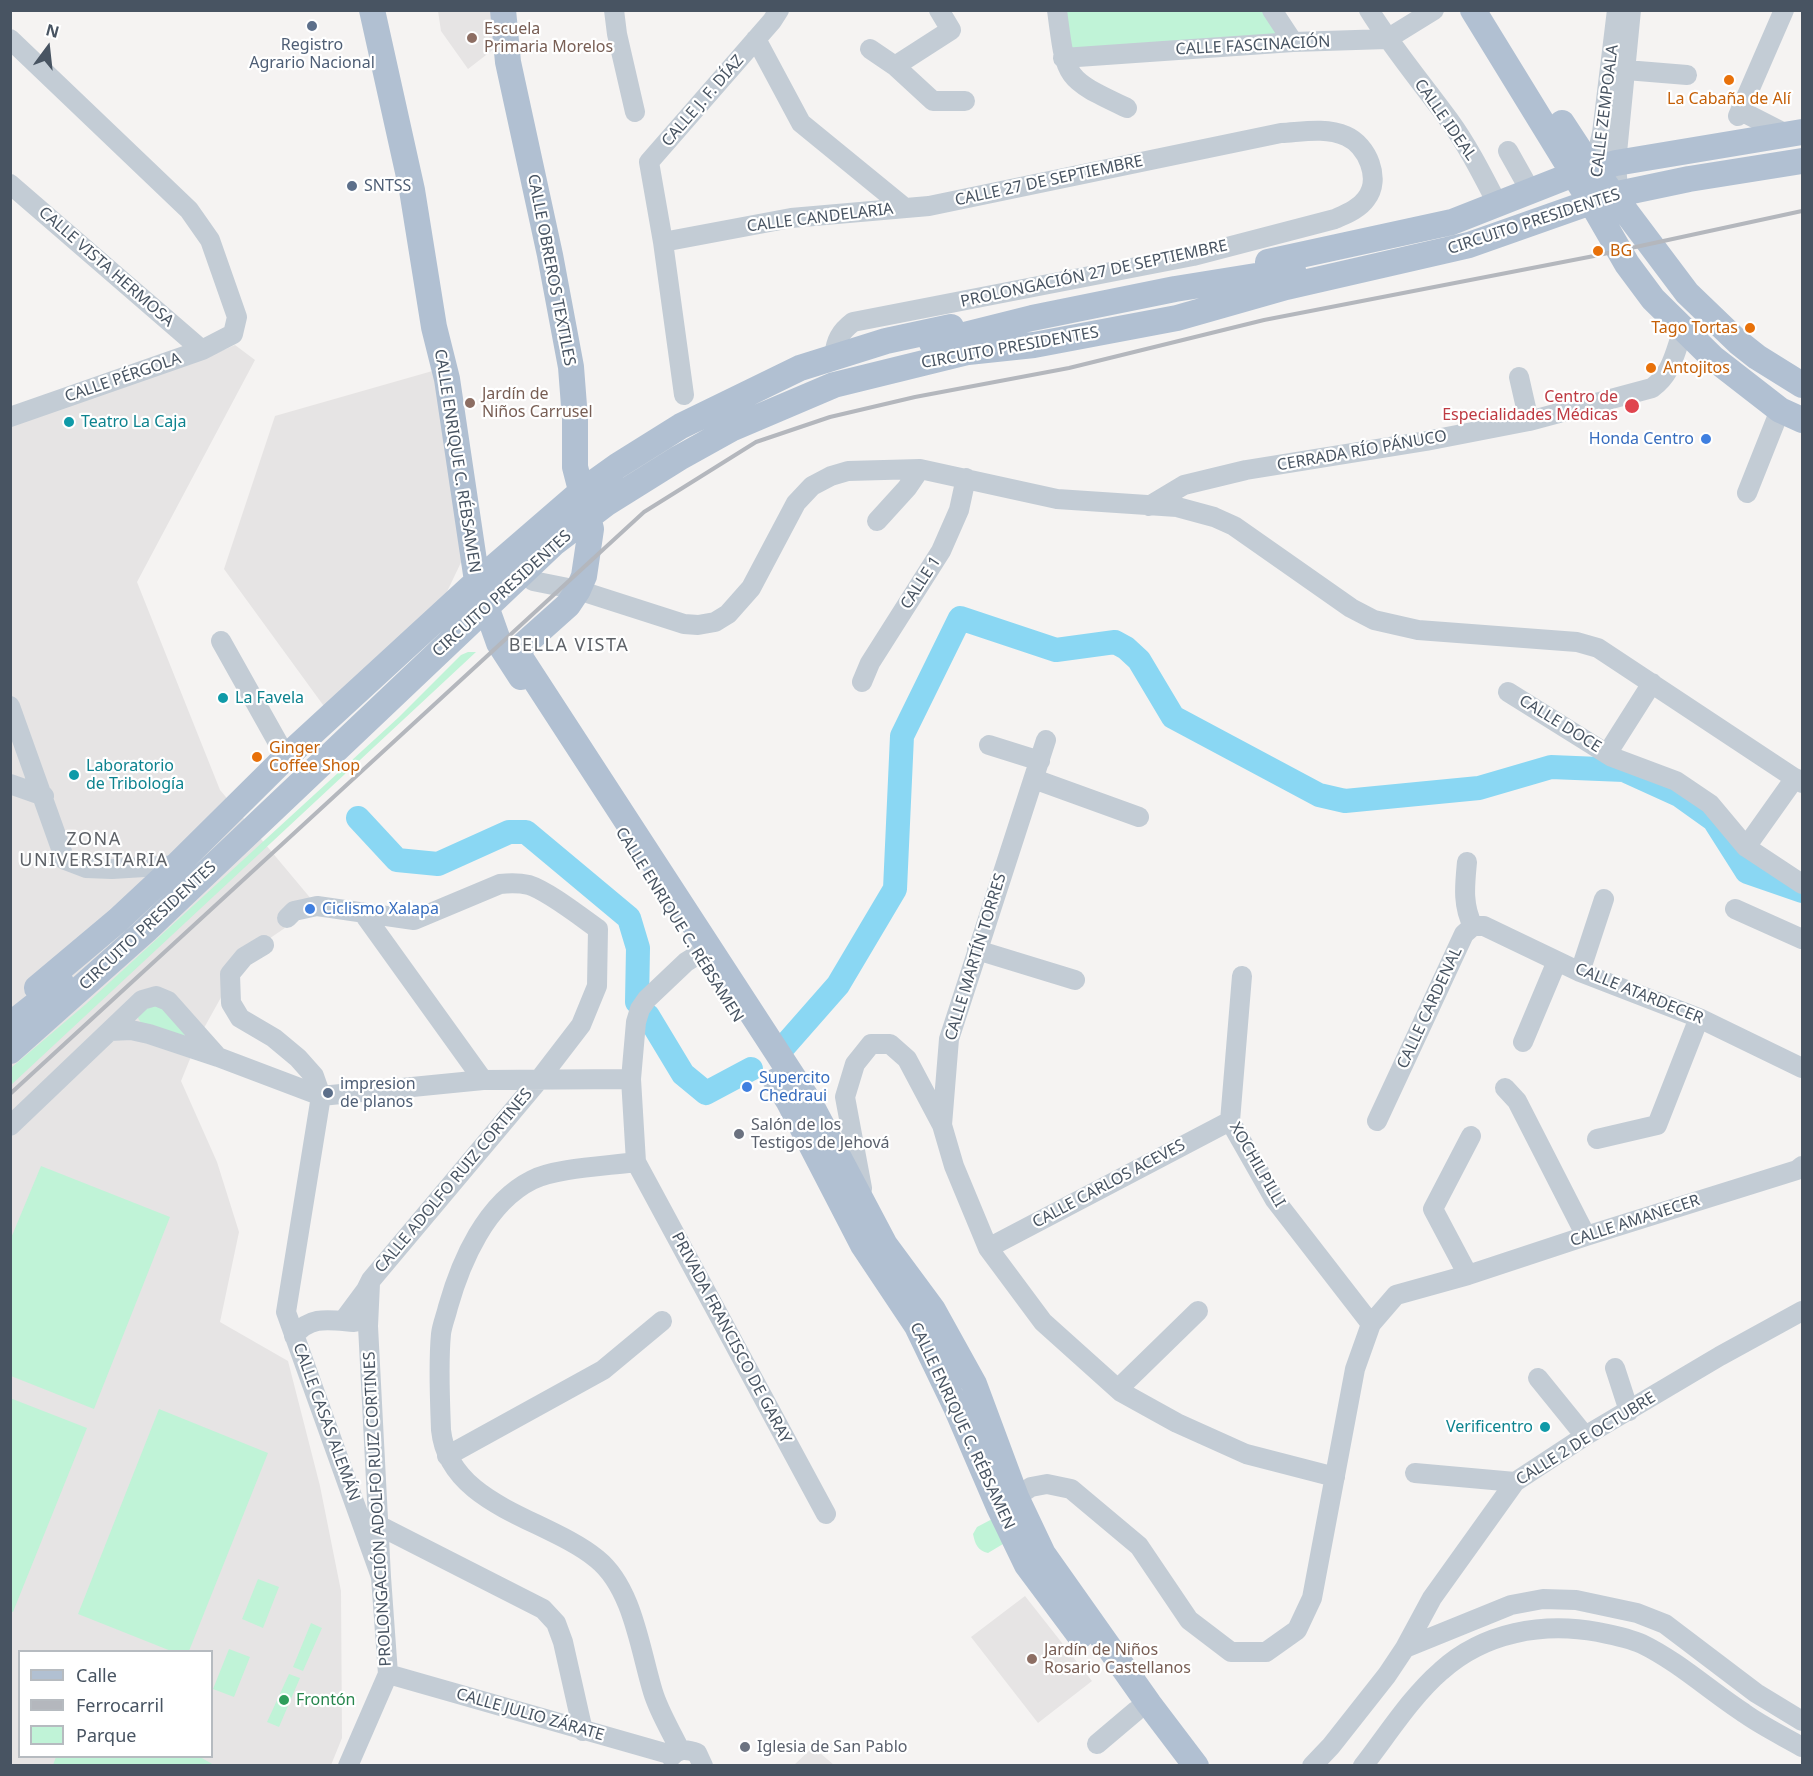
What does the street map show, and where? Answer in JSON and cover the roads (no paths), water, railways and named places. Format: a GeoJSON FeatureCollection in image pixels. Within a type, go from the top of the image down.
{"type":"FeatureCollection","features":[{"type":"Feature","properties":{"kind":"main road","name":"CALLE ENRIQUE C. RÉBSAMEN"},"geometry":{"type":"LineString","coordinates":[[372,10],[412,190],[434,327],[447,379],[477,581],[504,651],[704,951],[810,1103],[860,1190],[885,1245],[933,1310],[974,1384],[1016,1497],[1043,1554],[1149,1704],[1196,1766]]}},
{"type":"Feature","properties":{"kind":"main road","name":"CALLE OBREROS TEXTILES"},"geometry":{"type":"LineString","coordinates":[[503,10],[508,62],[550,255],[571,367],[575,419],[575,467],[591,529]]}},
{"type":"Feature","properties":{"kind":"main road"},"geometry":{"type":"LineString","coordinates":[[1473,10],[1688,293],[1720,326],[1757,357],[1802,383]]}},
{"type":"Feature","properties":{"kind":"main road"},"geometry":{"type":"LineString","coordinates":[[1494,10],[1535,94]]}},
{"type":"Feature","properties":{"kind":"main road"},"geometry":{"type":"LineString","coordinates":[[1175,289],[1271,261],[1452,222],[1595,168],[1716,146],[1798,138]]}},
{"type":"Feature","properties":{"kind":"main road","name":"CIRCUITO PRESIDENTES"},"geometry":{"type":"LineString","coordinates":[[10,1025],[91,961],[545,535],[601,492],[776,392],[830,372],[891,354],[1032,318],[1175,289],[1277,273],[1466,238],[1611,181],[1798,138]]}},
{"type":"Feature","properties":{"kind":"main road"},"geometry":{"type":"LineString","coordinates":[[1716,146],[1708,157],[1708,170],[1711,176],[1723,182]]}},
{"type":"Feature","properties":{"kind":"main road","name":"CIRCUITO PRESIDENTES"},"geometry":{"type":"LineString","coordinates":[[11,1053],[146,930],[553,544],[674,452],[834,385],[968,352],[1034,345],[1177,318],[1608,196],[1689,179],[1803,161]]}},
{"type":"Feature","properties":{"kind":"main road"},"geometry":{"type":"LineString","coordinates":[[1595,168],[1597,212],[1627,264],[1653,298],[1713,358],[1791,415]]}},
{"type":"Feature","properties":{"kind":"main road"},"geometry":{"type":"LineString","coordinates":[[1177,318],[1294,296],[1446,262],[1621,203],[1723,182],[1803,171]]}},
{"type":"Feature","properties":{"kind":"main road"},"geometry":{"type":"LineString","coordinates":[[1535,190],[1549,199],[1553,213],[1551,226]]}},
{"type":"Feature","properties":{"kind":"main road"},"geometry":{"type":"LineString","coordinates":[[10,1011],[118,920],[286,758],[477,581],[582,491],[617,466],[681,426],[800,368],[886,341],[961,325],[1032,318]]}},
{"type":"Feature","properties":{"kind":"main road"},"geometry":{"type":"LineString","coordinates":[[11,1053],[49,1029],[166,928],[490,618],[591,529],[636,497],[738,437],[783,415],[837,395],[899,377],[1034,345]]}},
{"type":"Feature","properties":{"kind":"main road"},"geometry":{"type":"LineString","coordinates":[[617,466],[609,477],[609,491],[619,498],[636,497]]}},
{"type":"Feature","properties":{"kind":"main road","name":"CALLE ENRIQUE C. RÉBSAMEN"},"geometry":{"type":"LineString","coordinates":[[591,529],[584,576],[578,590],[568,605],[540,627],[521,647],[519,653],[522,660],[704,951],[789,1102],[863,1245],[917,1326],[1027,1565],[1178,1766]]}},
{"type":"Feature","properties":{"kind":"main road"},"geometry":{"type":"LineString","coordinates":[[477,581],[499,594],[525,588]]}},
{"type":"Feature","properties":{"kind":"main road"},"geometry":{"type":"LineString","coordinates":[[372,679],[369,691],[374,702],[384,708],[396,707]]}},
{"type":"Feature","properties":{"kind":"main road"},"geometry":{"type":"LineString","coordinates":[[333,714],[345,714],[355,720],[359,731],[357,743]]}},
{"type":"Feature","properties":{"kind":"street"},"geometry":{"type":"LineString","coordinates":[[614,10],[616,34],[635,112]]}},
{"type":"Feature","properties":{"kind":"street","name":"CALLE J. F. DÍAZ"},"geometry":{"type":"LineString","coordinates":[[663,242],[649,162],[756,39],[778,10]]}},
{"type":"Feature","properties":{"kind":"street"},"geometry":{"type":"LineString","coordinates":[[895,66],[951,30],[939,10]]}},
{"type":"Feature","properties":{"kind":"street"},"geometry":{"type":"LineString","coordinates":[[1057,10],[1063,58],[1068,71],[1078,83],[1127,108]]}},
{"type":"Feature","properties":{"kind":"street"},"geometry":{"type":"LineString","coordinates":[[1272,10],[1293,42]]}},
{"type":"Feature","properties":{"kind":"street","name":"CALLE IDEAL"},"geometry":{"type":"LineString","coordinates":[[1369,10],[1387,39],[1450,122],[1498,205]]}},
{"type":"Feature","properties":{"kind":"street","name":"CALLE FASCINACIÓN"},"geometry":{"type":"LineString","coordinates":[[1063,58],[1293,42],[1387,39],[1434,10]]}},
{"type":"Feature","properties":{"kind":"street","name":"CALLE ZEMPOALA"},"geometry":{"type":"LineString","coordinates":[[1595,168],[1602,133],[1617,10]]}},
{"type":"Feature","properties":{"kind":"street","name":"CALLE ZEMPOALA"},"geometry":{"type":"LineString","coordinates":[[1595,168],[1626,70],[1631,10]]}},
{"type":"Feature","properties":{"kind":"street"},"geometry":{"type":"LineString","coordinates":[[1784,10],[1739,114],[1798,138]]}},
{"type":"Feature","properties":{"kind":"street","name":"CALLE PÉRGOLA"},"geometry":{"type":"LineString","coordinates":[[10,39],[189,210],[210,240],[237,317],[233,334],[202,350],[10,417]]}},
{"type":"Feature","properties":{"kind":"street"},"geometry":{"type":"LineString","coordinates":[[756,39],[801,123],[905,208]]}},
{"type":"Feature","properties":{"kind":"street"},"geometry":{"type":"LineString","coordinates":[[870,49],[895,66],[933,101],[965,101]]}},
{"type":"Feature","properties":{"kind":"street"},"geometry":{"type":"LineString","coordinates":[[1626,70],[1687,75]]}},
{"type":"Feature","properties":{"kind":"street","name":"CALLE 27 DE SEPTIEMBRE"},"geometry":{"type":"LineString","coordinates":[[905,208],[929,206],[1281,133],[1326,130],[1347,136],[1362,148],[1371,166],[1373,181],[1367,198]]}},
{"type":"Feature","properties":{"kind":"street"},"geometry":{"type":"LineString","coordinates":[[1508,151],[1535,190]]}},
{"type":"Feature","properties":{"kind":"street","name":"CALLE VISTA HERMOSA"},"geometry":{"type":"LineString","coordinates":[[10,184],[202,350]]}},
{"type":"Feature","properties":{"kind":"street","name":"PROLONGACIÓN 27 DE SEPTIEMBRE"},"geometry":{"type":"LineString","coordinates":[[834,356],[836,341],[843,329],[853,322],[1193,256],[1335,219],[1354,210],[1367,198]]}},
{"type":"Feature","properties":{"kind":"street","name":"CALLE CANDELARIA"},"geometry":{"type":"LineString","coordinates":[[663,242],[791,218],[905,208]]}},
{"type":"Feature","properties":{"kind":"street"},"geometry":{"type":"LineString","coordinates":[[663,242],[684,395]]}},
{"type":"Feature","properties":{"kind":"street","name":"CERRADA RÍO PÁNUCO"},"geometry":{"type":"LineString","coordinates":[[1149,506],[1184,485],[1246,470],[1426,441],[1529,421],[1652,388],[1662,381],[1668,372],[1683,330]]}},
{"type":"Feature","properties":{"kind":"street"},"geometry":{"type":"LineString","coordinates":[[1519,377],[1529,421]]}},
{"type":"Feature","properties":{"kind":"street"},"geometry":{"type":"LineString","coordinates":[[1747,493],[1791,415]]}},
{"type":"Feature","properties":{"kind":"street"},"geometry":{"type":"LineString","coordinates":[[877,521],[908,488],[920,469]]}},
{"type":"Feature","properties":{"kind":"street"},"geometry":{"type":"LineString","coordinates":[[525,588],[578,590],[684,624],[698,625],[715,622],[728,614],[751,588],[796,503],[812,486],[831,476],[848,471],[920,469],[1057,499],[1177,507],[1214,517],[1234,526],[1351,608],[1374,620],[1418,630],[1577,642],[1598,648],[1799,780],[1746,847]]}},
{"type":"Feature","properties":{"kind":"street","name":"CALLE 1"},"geometry":{"type":"LineString","coordinates":[[862,682],[870,663],[941,551],[959,510],[966,478]]}},
{"type":"Feature","properties":{"kind":"street"},"geometry":{"type":"LineString","coordinates":[[221,641],[286,758]]}},
{"type":"Feature","properties":{"kind":"street"},"geometry":{"type":"LineString","coordinates":[[1610,755],[1652,683]]}},
{"type":"Feature","properties":{"kind":"street","name":"CALLE DOCE"},"geometry":{"type":"LineString","coordinates":[[1508,692],[1610,755],[1676,781],[1710,804],[1746,847],[1803,884]]}},
{"type":"Feature","properties":{"kind":"street"},"geometry":{"type":"LineString","coordinates":[[10,706],[44,796],[64,860],[86,868],[112,870],[177,865]]}},
{"type":"Feature","properties":{"kind":"street","name":"CALLE MARTÍN TORRES"},"geometry":{"type":"LineString","coordinates":[[1046,740],[949,1039],[942,1125],[954,1166],[988,1248],[1043,1322],[1118,1389],[1177,1423],[1246,1454],[1335,1477]]}},
{"type":"Feature","properties":{"kind":"street"},"geometry":{"type":"LineString","coordinates":[[989,745],[1036,770],[1139,817]]}},
{"type":"Feature","properties":{"kind":"street"},"geometry":{"type":"LineString","coordinates":[[10,784],[44,796]]}},
{"type":"Feature","properties":{"kind":"street"},"geometry":{"type":"LineString","coordinates":[[1467,862],[1465,894],[1467,914],[1473,926]]}},
{"type":"Feature","properties":{"kind":"street","name":"CALLE ADOLFO RUIZ CORTINES"},"geometry":{"type":"LineString","coordinates":[[363,913],[414,920],[500,884],[509,883],[530,885],[564,904],[598,929],[597,986],[581,1025],[538,1081],[371,1280]]}},
{"type":"Feature","properties":{"kind":"street"},"geometry":{"type":"LineString","coordinates":[[1580,972],[1604,899]]}},
{"type":"Feature","properties":{"kind":"street"},"geometry":{"type":"LineString","coordinates":[[287,918],[294,911],[317,906],[363,913],[483,1080]]}},
{"type":"Feature","properties":{"kind":"street"},"geometry":{"type":"LineString","coordinates":[[1735,909],[1803,939]]}},
{"type":"Feature","properties":{"kind":"street","name":"CALLE ATARDECER"},"geometry":{"type":"LineString","coordinates":[[1473,926],[1484,926],[1580,972],[1699,1018],[1803,1068]]}},
{"type":"Feature","properties":{"kind":"street","name":"CALLE CARDENAL"},"geometry":{"type":"LineString","coordinates":[[1377,1121],[1464,934],[1473,926]]}},
{"type":"Feature","properties":{"kind":"street"},"geometry":{"type":"LineString","coordinates":[[264,945],[244,957],[230,974],[231,1002],[240,1018],[274,1038],[298,1058],[314,1076],[321,1096]]}},
{"type":"Feature","properties":{"kind":"street"},"geometry":{"type":"LineString","coordinates":[[977,950],[1075,981]]}},
{"type":"Feature","properties":{"kind":"street"},"geometry":{"type":"LineString","coordinates":[[673,1757],[626,1600],[613,1578],[599,1560],[574,1543],[480,1493],[464,1481],[447,1456],[442,1443],[441,1430],[441,1332],[456,1279],[466,1254],[503,1202],[520,1187],[533,1179],[551,1174],[636,1162],[630,1079],[636,1022],[640,1009],[647,999],[686,962],[704,951]]}},
{"type":"Feature","properties":{"kind":"street"},"geometry":{"type":"LineString","coordinates":[[1523,1042],[1557,961]]}},
{"type":"Feature","properties":{"kind":"street","name":"XOCHILPILLI"},"geometry":{"type":"LineString","coordinates":[[1242,976],[1230,1121],[1275,1200],[1371,1324]]}},
{"type":"Feature","properties":{"kind":"street"},"geometry":{"type":"LineString","coordinates":[[10,1126],[142,1000],[156,996],[168,1001],[218,1057]]}},
{"type":"Feature","properties":{"kind":"street"},"geometry":{"type":"LineString","coordinates":[[1597,1139],[1657,1125],[1699,1018]]}},
{"type":"Feature","properties":{"kind":"street"},"geometry":{"type":"LineString","coordinates":[[110,1031],[131,1030],[149,1034],[321,1096],[483,1080],[630,1079]]}},
{"type":"Feature","properties":{"kind":"street"},"geometry":{"type":"LineString","coordinates":[[860,1190],[845,1097],[855,1064],[871,1044],[890,1044],[907,1059],[942,1125]]}},
{"type":"Feature","properties":{"kind":"street"},"geometry":{"type":"LineString","coordinates":[[1505,1089],[1517,1101],[1586,1236]]}},
{"type":"Feature","properties":{"kind":"street","name":"CALLE CASAS ALEMÁN"},"geometry":{"type":"LineString","coordinates":[[321,1096],[286,1312],[370,1525]]}},
{"type":"Feature","properties":{"kind":"street","name":"CALLE CARLOS ACEVES"},"geometry":{"type":"LineString","coordinates":[[988,1248],[1230,1121]]}},
{"type":"Feature","properties":{"kind":"street"},"geometry":{"type":"LineString","coordinates":[[1468,1275],[1433,1209],[1471,1136]]}},
{"type":"Feature","properties":{"kind":"street","name":"PRIVADA FRANCISCO DE GARAY"},"geometry":{"type":"LineString","coordinates":[[636,1162],[826,1514]]}},
{"type":"Feature","properties":{"kind":"street","name":"CALLE AMANECER"},"geometry":{"type":"LineString","coordinates":[[1016,1497],[1031,1487],[1047,1484],[1071,1489],[1139,1546],[1189,1620],[1231,1652],[1266,1652],[1297,1630],[1312,1598],[1355,1369],[1371,1324],[1396,1295],[1468,1275],[1797,1170],[1803,1166]]}},
{"type":"Feature","properties":{"kind":"street"},"geometry":{"type":"LineString","coordinates":[[343,1322],[371,1280]]}},
{"type":"Feature","properties":{"kind":"street","name":"PROLONGACIÓN ADOLFO RUIZ CORTINES"},"geometry":{"type":"LineString","coordinates":[[348,1766],[388,1674],[381,1577],[370,1525],[368,1326],[371,1280]]}},
{"type":"Feature","properties":{"kind":"street","name":"CALLE CASAS ALEMÁN"},"geometry":{"type":"LineString","coordinates":[[290,1283],[304,1312],[313,1321]]}},
{"type":"Feature","properties":{"kind":"street"},"geometry":{"type":"LineString","coordinates":[[1118,1389],[1198,1311]]}},
{"type":"Feature","properties":{"kind":"street","name":"CALLE 2 DE OCTUBRE"},"geometry":{"type":"LineString","coordinates":[[1312,1766],[1387,1675],[1405,1648],[1432,1598],[1515,1482],[1585,1436],[1720,1356],[1803,1311]]}},
{"type":"Feature","properties":{"kind":"street","name":"CALLE CASAS ALEMÁN"},"geometry":{"type":"LineString","coordinates":[[294,1336],[303,1325],[313,1321],[368,1326]]}},
{"type":"Feature","properties":{"kind":"street"},"geometry":{"type":"LineString","coordinates":[[447,1456],[603,1370],[662,1321]]}},
{"type":"Feature","properties":{"kind":"street"},"geometry":{"type":"LineString","coordinates":[[1615,1368],[1629,1411]]}},
{"type":"Feature","properties":{"kind":"street"},"geometry":{"type":"LineString","coordinates":[[1538,1378],[1585,1436]]}},
{"type":"Feature","properties":{"kind":"street"},"geometry":{"type":"LineString","coordinates":[[1415,1473],[1515,1482]]}},
{"type":"Feature","properties":{"kind":"street"},"geometry":{"type":"LineString","coordinates":[[370,1525],[543,1609],[556,1623],[563,1641],[584,1731]]}},
{"type":"Feature","properties":{"kind":"street"},"geometry":{"type":"LineString","coordinates":[[1432,1598],[1449,1631]]}},
{"type":"Feature","properties":{"kind":"street"},"geometry":{"type":"LineString","coordinates":[[1405,1648],[1511,1605],[1543,1599],[1576,1600],[1637,1613],[1665,1624],[1756,1693],[1803,1721]]}},
{"type":"Feature","properties":{"kind":"street"},"geometry":{"type":"LineString","coordinates":[[1364,1766],[1425,1688],[1461,1655],[1488,1641],[1517,1632],[1548,1627],[1575,1628],[1640,1643],[1745,1714],[1803,1748]]}},
{"type":"Feature","properties":{"kind":"street","name":"CALLE JULIO ZÁRATE"},"geometry":{"type":"LineString","coordinates":[[388,1674],[673,1757],[689,1749],[697,1753],[707,1764]]}},
{"type":"Feature","properties":{"kind":"street"},"geometry":{"type":"LineString","coordinates":[[1097,1744],[1136,1711]]}},
{"type":"Feature","properties":{"kind":"waterway"},"geometry":{"type":"LineString","coordinates":[[780,1051],[838,985],[895,889],[902,736],[960,618],[1056,650],[1115,642],[1139,660],[1173,717],[1319,795],[1345,801],[1479,788],[1551,767],[1624,770],[1679,795],[1714,820],[1747,872],[1802,891]]}},
{"type":"Feature","properties":{"kind":"waterway"},"geometry":{"type":"LineString","coordinates":[[358,818],[397,860],[438,864],[509,832],[526,832],[629,918],[638,948],[637,1002]]}},
{"type":"Feature","properties":{"kind":"waterway"},"geometry":{"type":"LineString","coordinates":[[648,1016],[683,1074],[706,1093],[751,1069]]}},
{"type":"Feature","properties":{"kind":"railway"},"geometry":{"type":"LineString","coordinates":[[10,1094],[644,512],[756,442],[830,417],[915,397],[1069,368],[1264,320],[1594,256],[1802,211]]}},
{"type":"Feature","properties":{"kind":"place","name":"Registro Agrario Nacional"},"geometry":{"type":"Point","coordinates":[312,26]}},
{"type":"Feature","properties":{"kind":"place","name":"Escuela Primaria Morelos"},"geometry":{"type":"Point","coordinates":[472,38]}},
{"type":"Feature","properties":{"kind":"place","name":"La Cabaña de Alí"},"geometry":{"type":"Point","coordinates":[1729,80]}},
{"type":"Feature","properties":{"kind":"place","name":"SNTSS"},"geometry":{"type":"Point","coordinates":[352,186]}},
{"type":"Feature","properties":{"kind":"place","name":"BG"},"geometry":{"type":"Point","coordinates":[1598,251]}},
{"type":"Feature","properties":{"kind":"place","name":"Tago Tortas"},"geometry":{"type":"Point","coordinates":[1750,328]}},
{"type":"Feature","properties":{"kind":"place","name":"Antojitos"},"geometry":{"type":"Point","coordinates":[1651,368]}},
{"type":"Feature","properties":{"kind":"place","name":"Jardín de Niños Carrusel"},"geometry":{"type":"Point","coordinates":[470,403]}},
{"type":"Feature","properties":{"kind":"place","name":"Centro de Especialidades Médicas"},"geometry":{"type":"Point","coordinates":[1632,406]}},
{"type":"Feature","properties":{"kind":"place","name":"Teatro La Caja"},"geometry":{"type":"Point","coordinates":[69,422]}},
{"type":"Feature","properties":{"kind":"place","name":"Honda Centro"},"geometry":{"type":"Point","coordinates":[1706,439]}},
{"type":"Feature","properties":{"kind":"place","name":"La Favela"},"geometry":{"type":"Point","coordinates":[223,698]}},
{"type":"Feature","properties":{"kind":"place","name":"Ginger Coffee Shop"},"geometry":{"type":"Point","coordinates":[257,757]}},
{"type":"Feature","properties":{"kind":"place","name":"Laboratorio de Tribología"},"geometry":{"type":"Point","coordinates":[74,775]}},
{"type":"Feature","properties":{"kind":"place","name":"Ciclismo Xalapa"},"geometry":{"type":"Point","coordinates":[310,909]}},
{"type":"Feature","properties":{"kind":"place","name":"Supercito Chedraui"},"geometry":{"type":"Point","coordinates":[747,1087]}},
{"type":"Feature","properties":{"kind":"place","name":"impresion de planos"},"geometry":{"type":"Point","coordinates":[328,1093]}},
{"type":"Feature","properties":{"kind":"place","name":"Salón de los Testigos de Jehová"},"geometry":{"type":"Point","coordinates":[739,1134]}},
{"type":"Feature","properties":{"kind":"place","name":"Verificentro"},"geometry":{"type":"Point","coordinates":[1545,1427]}},
{"type":"Feature","properties":{"kind":"place","name":"Jardín de Niños Rosario Castellanos"},"geometry":{"type":"Point","coordinates":[1032,1659]}},
{"type":"Feature","properties":{"kind":"place","name":"Frontón"},"geometry":{"type":"Point","coordinates":[284,1700]}},
{"type":"Feature","properties":{"kind":"place","name":"Iglesia de San Pablo"},"geometry":{"type":"Point","coordinates":[745,1747]}},
{"type":"Feature","properties":{"kind":"district","name":"BELLA VISTA"},"geometry":{"type":"Point","coordinates":[569,646]}},
{"type":"Feature","properties":{"kind":"district","name":"ZONA UNIVERSITARIA"},"geometry":{"type":"Point","coordinates":[94,850]}}]}
